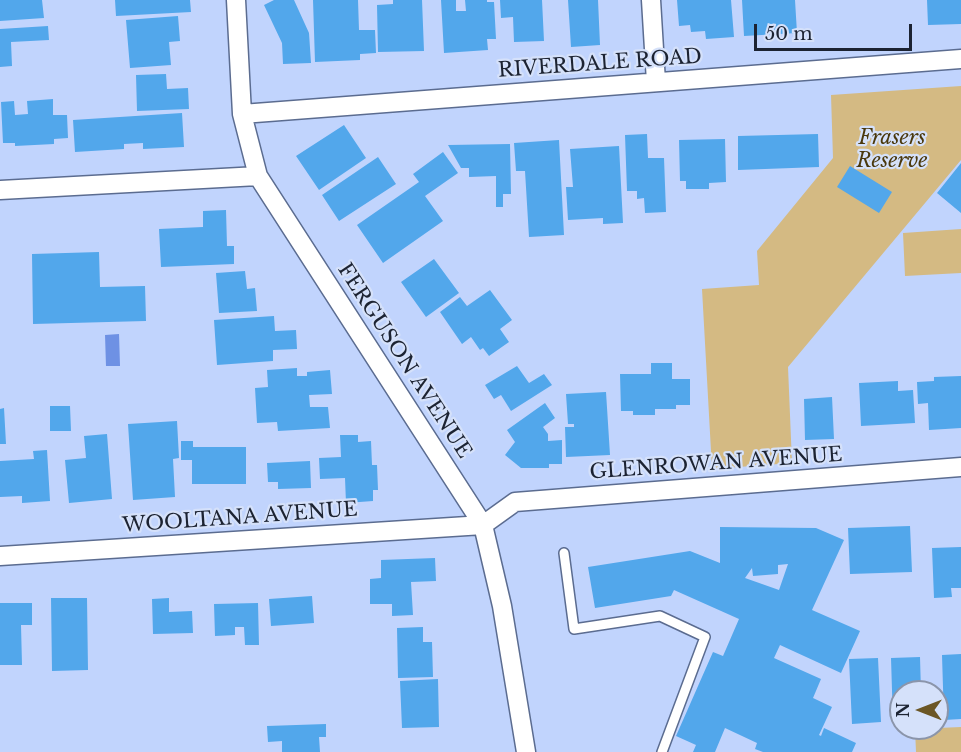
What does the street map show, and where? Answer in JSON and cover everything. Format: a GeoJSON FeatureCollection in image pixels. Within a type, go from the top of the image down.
{"type":"FeatureCollection","features":[{"type":"Feature","properties":{"kind":"street","name":"FERGUSON AVENUE"},"geometry":{"type":"LineString","coordinates":[[236,0],[242,114],[258,176],[483,525],[502,606],[521,750]]}},
{"type":"Feature","properties":{"kind":"street"},"geometry":{"type":"LineString","coordinates":[[651,0],[656,82]]}},
{"type":"Feature","properties":{"kind":"street","name":"RIVERDALE ROAD"},"geometry":{"type":"LineString","coordinates":[[242,114],[961,59]]}},
{"type":"Feature","properties":{"kind":"street"},"geometry":{"type":"LineString","coordinates":[[0,190],[258,176]]}},
{"type":"Feature","properties":{"kind":"street","name":"GLENROWAN AVENUE"},"geometry":{"type":"LineString","coordinates":[[483,525],[515,502],[961,467]]}},
{"type":"Feature","properties":{"kind":"street","name":"WOOLTANA AVENUE"},"geometry":{"type":"LineString","coordinates":[[0,556],[483,525]]}},
{"type":"Feature","properties":{"kind":"lane"},"geometry":{"type":"LineString","coordinates":[[564,553],[574,629],[660,616],[705,637],[662,752]]}},
{"type":"Feature","properties":{"kind":"green space","name":"Frasers Reserve"},"geometry":{"type":"Polygon","coordinates":[[[961,86],[961,160],[788,367],[792,463],[712,469],[702,289],[759,285],[757,251],[833,158],[831,95],[961,86]]]}},
{"type":"Feature","properties":{"kind":"green space"},"geometry":{"type":"Polygon","coordinates":[[[961,229],[961,273],[905,276],[903,233],[961,229]]]}},
{"type":"Feature","properties":{"kind":"green space"},"geometry":{"type":"Polygon","coordinates":[[[961,727],[961,752],[916,752],[915,740],[949,740],[949,728],[961,727]]]}},
{"type":"Feature","properties":{"kind":"water"},"geometry":{"type":"Polygon","coordinates":[[[119,334],[120,366],[106,366],[105,335],[119,334]]]}},
{"type":"Feature","properties":{"kind":"building"},"geometry":{"type":"Polygon","coordinates":[[[0,0],[42,0],[44,18],[0,21],[0,0]]]}},
{"type":"Feature","properties":{"kind":"building"},"geometry":{"type":"Polygon","coordinates":[[[115,0],[190,0],[191,12],[116,16],[115,0]]]}},
{"type":"Feature","properties":{"kind":"building"},"geometry":{"type":"Polygon","coordinates":[[[274,0],[294,0],[309,33],[311,63],[283,64],[282,43],[264,5],[274,0]]]}},
{"type":"Feature","properties":{"kind":"building"},"geometry":{"type":"Polygon","coordinates":[[[313,0],[358,0],[359,30],[375,30],[376,53],[360,54],[360,60],[315,62],[313,0]]]}},
{"type":"Feature","properties":{"kind":"building"},"geometry":{"type":"Polygon","coordinates":[[[393,0],[422,0],[424,51],[378,52],[377,5],[393,4],[393,0]]]}},
{"type":"Feature","properties":{"kind":"building"},"geometry":{"type":"Polygon","coordinates":[[[441,0],[456,0],[456,11],[466,11],[465,0],[494,2],[496,39],[487,39],[488,50],[444,53],[441,0]]]}},
{"type":"Feature","properties":{"kind":"building"},"geometry":{"type":"Polygon","coordinates":[[[500,0],[542,0],[544,41],[514,42],[513,17],[501,18],[500,0]]]}},
{"type":"Feature","properties":{"kind":"building"},"geometry":{"type":"Polygon","coordinates":[[[568,0],[598,0],[600,45],[571,47],[568,0]]]}},
{"type":"Feature","properties":{"kind":"building"},"geometry":{"type":"Polygon","coordinates":[[[677,0],[731,0],[734,37],[706,39],[705,31],[691,32],[690,25],[679,26],[677,0]]]}},
{"type":"Feature","properties":{"kind":"building"},"geometry":{"type":"Polygon","coordinates":[[[742,0],[795,0],[797,33],[744,36],[742,0]]]}},
{"type":"Feature","properties":{"kind":"building"},"geometry":{"type":"Polygon","coordinates":[[[927,0],[961,0],[961,24],[928,25],[927,0]]]}},
{"type":"Feature","properties":{"kind":"building"},"geometry":{"type":"Polygon","coordinates":[[[178,16],[180,41],[169,42],[171,65],[130,68],[126,20],[178,16]]]}},
{"type":"Feature","properties":{"kind":"building"},"geometry":{"type":"Polygon","coordinates":[[[48,26],[49,40],[11,42],[12,66],[0,67],[0,29],[48,26]]]}},
{"type":"Feature","properties":{"kind":"building"},"geometry":{"type":"Polygon","coordinates":[[[166,74],[167,89],[188,88],[189,109],[137,111],[136,75],[166,74]]]}},
{"type":"Feature","properties":{"kind":"building"},"geometry":{"type":"Polygon","coordinates":[[[53,99],[53,115],[67,115],[68,138],[54,139],[54,144],[15,146],[15,143],[3,143],[1,102],[14,101],[15,115],[28,114],[27,101],[53,99]]]}},
{"type":"Feature","properties":{"kind":"building"},"geometry":{"type":"Polygon","coordinates":[[[182,113],[184,147],[143,149],[143,143],[124,144],[124,149],[75,152],[73,120],[182,113]]]}},
{"type":"Feature","properties":{"kind":"building"},"geometry":{"type":"Polygon","coordinates":[[[344,125],[366,158],[319,190],[296,156],[344,125]]]}},
{"type":"Feature","properties":{"kind":"building"},"geometry":{"type":"Polygon","coordinates":[[[647,134],[648,158],[664,158],[666,212],[645,213],[644,198],[637,199],[637,191],[627,191],[625,135],[647,134]]]}},
{"type":"Feature","properties":{"kind":"building"},"geometry":{"type":"Polygon","coordinates":[[[818,134],[819,167],[738,170],[738,136],[818,134]]]}},
{"type":"Feature","properties":{"kind":"building"},"geometry":{"type":"Polygon","coordinates":[[[725,139],[726,182],[709,183],[709,189],[686,189],[686,181],[680,181],[679,140],[725,139]]]}},
{"type":"Feature","properties":{"kind":"building"},"geometry":{"type":"Polygon","coordinates":[[[559,140],[564,235],[529,237],[525,171],[516,171],[514,143],[559,140]]]}},
{"type":"Feature","properties":{"kind":"building"},"geometry":{"type":"Polygon","coordinates":[[[510,144],[511,194],[503,194],[503,207],[496,207],[496,176],[469,177],[469,168],[461,168],[448,145],[510,144]]]}},
{"type":"Feature","properties":{"kind":"building"},"geometry":{"type":"Polygon","coordinates":[[[619,146],[623,223],[603,224],[603,218],[568,220],[566,187],[573,187],[570,149],[619,146]]]}},
{"type":"Feature","properties":{"kind":"building"},"geometry":{"type":"Polygon","coordinates":[[[443,152],[458,173],[425,196],[443,221],[383,263],[357,225],[419,182],[413,174],[443,152]]]}},
{"type":"Feature","properties":{"kind":"building"},"geometry":{"type":"Polygon","coordinates":[[[378,157],[396,184],[339,221],[322,195],[378,157]]]}},
{"type":"Feature","properties":{"kind":"building"},"geometry":{"type":"Polygon","coordinates":[[[961,163],[961,213],[937,193],[961,163]]]}},
{"type":"Feature","properties":{"kind":"building"},"geometry":{"type":"Polygon","coordinates":[[[850,166],[892,192],[879,213],[837,187],[850,166]]]}},
{"type":"Feature","properties":{"kind":"building"},"geometry":{"type":"Polygon","coordinates":[[[226,210],[227,246],[234,246],[234,264],[161,267],[159,229],[203,227],[203,211],[226,210]]]}},
{"type":"Feature","properties":{"kind":"building"},"geometry":{"type":"Polygon","coordinates":[[[99,252],[100,287],[145,286],[146,321],[33,324],[32,254],[99,252]]]}},
{"type":"Feature","properties":{"kind":"building"},"geometry":{"type":"Polygon","coordinates":[[[434,259],[459,293],[426,317],[401,282],[434,259]]]}},
{"type":"Feature","properties":{"kind":"building"},"geometry":{"type":"Polygon","coordinates":[[[245,271],[247,289],[255,288],[257,311],[219,313],[216,273],[245,271]]]}},
{"type":"Feature","properties":{"kind":"building"},"geometry":{"type":"Polygon","coordinates":[[[490,290],[512,320],[500,329],[509,342],[489,356],[483,348],[480,350],[471,337],[462,344],[440,312],[460,297],[467,306],[490,290]]]}},
{"type":"Feature","properties":{"kind":"building"},"geometry":{"type":"Polygon","coordinates":[[[274,316],[275,331],[296,330],[297,349],[273,350],[273,361],[217,365],[214,320],[274,316]]]}},
{"type":"Feature","properties":{"kind":"building"},"geometry":{"type":"Polygon","coordinates":[[[651,363],[672,363],[672,379],[690,379],[690,405],[676,405],[676,409],[655,409],[655,415],[633,415],[633,411],[621,411],[620,374],[651,374],[651,363]]]}},
{"type":"Feature","properties":{"kind":"building"},"geometry":{"type":"Polygon","coordinates":[[[517,366],[529,383],[544,374],[552,385],[511,411],[501,395],[494,399],[485,385],[517,366]]]}},
{"type":"Feature","properties":{"kind":"building"},"geometry":{"type":"Polygon","coordinates":[[[297,368],[297,376],[307,376],[307,372],[330,370],[332,394],[309,395],[310,407],[328,407],[330,428],[278,431],[277,422],[257,423],[255,388],[268,387],[267,370],[297,368]]]}},
{"type":"Feature","properties":{"kind":"building"},"geometry":{"type":"Polygon","coordinates":[[[961,376],[961,428],[929,430],[928,403],[918,404],[917,382],[934,381],[934,377],[961,376]]]}},
{"type":"Feature","properties":{"kind":"building"},"geometry":{"type":"Polygon","coordinates":[[[898,381],[898,391],[913,390],[915,423],[861,426],[859,383],[898,381]]]}},
{"type":"Feature","properties":{"kind":"building"},"geometry":{"type":"Polygon","coordinates":[[[606,392],[610,455],[566,457],[565,427],[574,427],[574,424],[568,424],[566,394],[606,392]]]}},
{"type":"Feature","properties":{"kind":"building"},"geometry":{"type":"Polygon","coordinates":[[[832,397],[834,439],[805,440],[804,399],[832,397]]]}},
{"type":"Feature","properties":{"kind":"building"},"geometry":{"type":"Polygon","coordinates":[[[545,403],[555,418],[543,427],[548,434],[548,441],[562,440],[562,464],[549,464],[549,468],[521,468],[505,455],[515,442],[507,430],[545,403]]]}},
{"type":"Feature","properties":{"kind":"building"},"geometry":{"type":"Polygon","coordinates":[[[50,406],[70,406],[71,431],[50,431],[50,406]]]}},
{"type":"Feature","properties":{"kind":"building"},"geometry":{"type":"Polygon","coordinates":[[[4,408],[6,444],[0,444],[0,409],[4,408]]]}},
{"type":"Feature","properties":{"kind":"building"},"geometry":{"type":"Polygon","coordinates":[[[177,421],[179,458],[173,459],[175,497],[133,500],[128,424],[177,421]]]}},
{"type":"Feature","properties":{"kind":"building"},"geometry":{"type":"Polygon","coordinates":[[[107,434],[112,499],[69,503],[65,460],[86,458],[84,436],[107,434]]]}},
{"type":"Feature","properties":{"kind":"building"},"geometry":{"type":"Polygon","coordinates":[[[340,435],[358,435],[358,442],[371,441],[372,465],[377,465],[378,490],[373,490],[373,501],[346,503],[345,478],[320,479],[319,458],[341,457],[340,435]]]}},
{"type":"Feature","properties":{"kind":"building"},"geometry":{"type":"Polygon","coordinates":[[[181,441],[193,441],[193,447],[246,447],[246,484],[192,484],[192,460],[181,460],[181,441]]]}},
{"type":"Feature","properties":{"kind":"building"},"geometry":{"type":"Polygon","coordinates":[[[47,450],[50,501],[22,503],[22,496],[0,497],[0,461],[34,459],[33,451],[47,450]]]}},
{"type":"Feature","properties":{"kind":"building"},"geometry":{"type":"Polygon","coordinates":[[[310,461],[311,488],[278,489],[278,482],[268,482],[267,463],[310,461]]]}},
{"type":"Feature","properties":{"kind":"building"},"geometry":{"type":"Polygon","coordinates":[[[910,526],[912,572],[850,574],[848,528],[910,526]]]}},
{"type":"Feature","properties":{"kind":"building"},"geometry":{"type":"Polygon","coordinates":[[[720,527],[816,528],[844,540],[812,610],[860,631],[841,673],[780,645],[774,658],[821,679],[813,698],[832,707],[819,735],[821,736],[824,728],[856,743],[852,752],[763,752],[755,749],[757,743],[725,728],[715,752],[693,752],[696,745],[676,736],[713,652],[723,656],[739,619],[674,590],[671,596],[595,608],[588,567],[690,551],[720,563],[720,527]],[[788,564],[778,565],[778,574],[753,576],[752,568],[745,578],[779,590],[788,564]]]}},
{"type":"Feature","properties":{"kind":"building"},"geometry":{"type":"Polygon","coordinates":[[[961,547],[961,588],[951,588],[952,597],[934,598],[932,548],[961,547]]]}},
{"type":"Feature","properties":{"kind":"building"},"geometry":{"type":"Polygon","coordinates":[[[435,558],[436,581],[411,582],[413,615],[392,616],[392,604],[370,604],[370,579],[381,578],[381,560],[435,558]]]}},
{"type":"Feature","properties":{"kind":"building"},"geometry":{"type":"Polygon","coordinates":[[[312,596],[314,623],[271,626],[269,599],[312,596]]]}},
{"type":"Feature","properties":{"kind":"building"},"geometry":{"type":"Polygon","coordinates":[[[51,598],[87,598],[88,670],[52,671],[51,598]]]}},
{"type":"Feature","properties":{"kind":"building"},"geometry":{"type":"Polygon","coordinates":[[[169,598],[169,612],[192,611],[193,633],[153,634],[152,599],[169,598]]]}},
{"type":"Feature","properties":{"kind":"building"},"geometry":{"type":"Polygon","coordinates":[[[0,603],[32,603],[32,625],[21,625],[22,665],[0,665],[0,603]]]}},
{"type":"Feature","properties":{"kind":"building"},"geometry":{"type":"Polygon","coordinates":[[[258,603],[259,645],[245,645],[244,627],[235,627],[235,635],[215,636],[214,604],[258,603]]]}},
{"type":"Feature","properties":{"kind":"building"},"geometry":{"type":"Polygon","coordinates":[[[423,627],[423,642],[432,642],[433,677],[398,678],[397,628],[423,627]]]}},
{"type":"Feature","properties":{"kind":"building"},"geometry":{"type":"Polygon","coordinates":[[[961,654],[961,719],[949,720],[949,680],[943,680],[942,655],[961,654]]]}},
{"type":"Feature","properties":{"kind":"building"},"geometry":{"type":"Polygon","coordinates":[[[920,657],[921,680],[892,680],[891,658],[920,657]]]}},
{"type":"Feature","properties":{"kind":"building"},"geometry":{"type":"Polygon","coordinates":[[[878,658],[881,722],[852,724],[849,659],[878,658]]]}},
{"type":"Feature","properties":{"kind":"building"},"geometry":{"type":"Polygon","coordinates":[[[438,679],[439,727],[402,728],[400,681],[438,679]]]}},
{"type":"Feature","properties":{"kind":"building"},"geometry":{"type":"Polygon","coordinates":[[[326,724],[326,737],[319,737],[320,752],[282,752],[282,741],[268,742],[267,726],[326,724]]]}}]}
